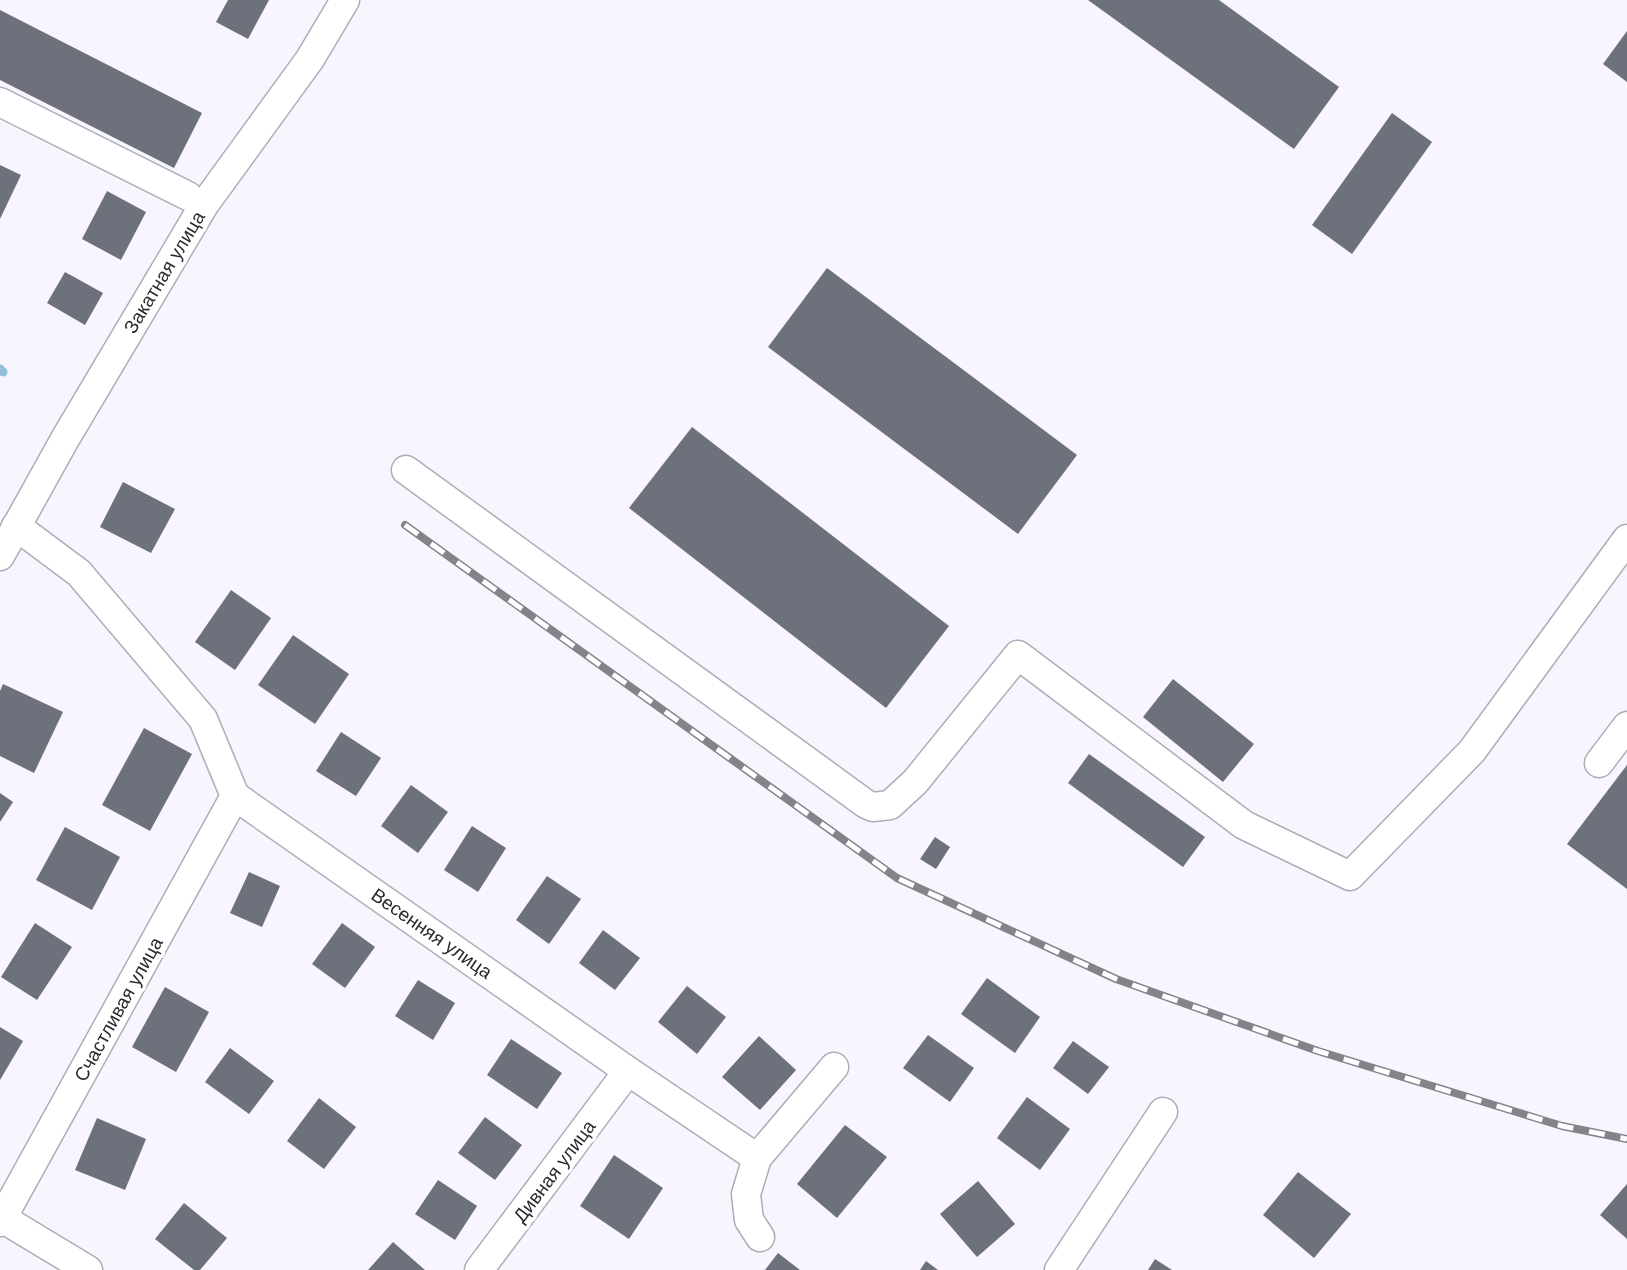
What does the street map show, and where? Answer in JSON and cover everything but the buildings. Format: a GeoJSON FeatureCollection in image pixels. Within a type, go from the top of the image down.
{"type":"FeatureCollection","features":[{"type":"Feature","properties":{"kind":"street","name":"Закатная улица"},"geometry":{"type":"LineString","coordinates":[[0,555],[204,205],[310,59],[345,0]]}},
{"type":"Feature","properties":{"kind":"street"},"geometry":{"type":"LineString","coordinates":[[0,102],[188,196]]}},
{"type":"Feature","properties":{"kind":"street"},"geometry":{"type":"LineString","coordinates":[[406,470],[866,804],[873,807],[890,805],[915,782],[1018,655],[1244,825],[1350,876],[1472,751],[1627,539]]}},
{"type":"Feature","properties":{"kind":"street"},"geometry":{"type":"LineString","coordinates":[[16,526],[79,573],[203,719],[235,796]]}},
{"type":"Feature","properties":{"kind":"street"},"geometry":{"type":"LineString","coordinates":[[1599,763],[1627,726]]}},
{"type":"Feature","properties":{"kind":"street","name":"Весенняя улица"},"geometry":{"type":"LineString","coordinates":[[235,796],[757,1158]]}},
{"type":"Feature","properties":{"kind":"street","name":"Счастливая улица"},"geometry":{"type":"LineString","coordinates":[[1,1220],[235,796]]}},
{"type":"Feature","properties":{"kind":"street"},"geometry":{"type":"LineString","coordinates":[[761,1237],[748,1220],[746,1194],[757,1158],[834,1067]]}},
{"type":"Feature","properties":{"kind":"street","name":"Дивная улица"},"geometry":{"type":"LineString","coordinates":[[479,1270],[628,1071]]}},
{"type":"Feature","properties":{"kind":"street"},"geometry":{"type":"LineString","coordinates":[[1059,1270],[1163,1112]]}},
{"type":"Feature","properties":{"kind":"street"},"geometry":{"type":"LineString","coordinates":[[1,1220],[88,1270]]}},
{"type":"Feature","properties":{"kind":"waterway"},"geometry":{"type":"LineString","coordinates":[[0,369],[3,372]]}},
{"type":"Feature","properties":{"kind":"railway"},"geometry":{"type":"LineString","coordinates":[[405,525],[897,878],[1116,979],[1318,1051],[1562,1126],[1627,1139]]}}]}
